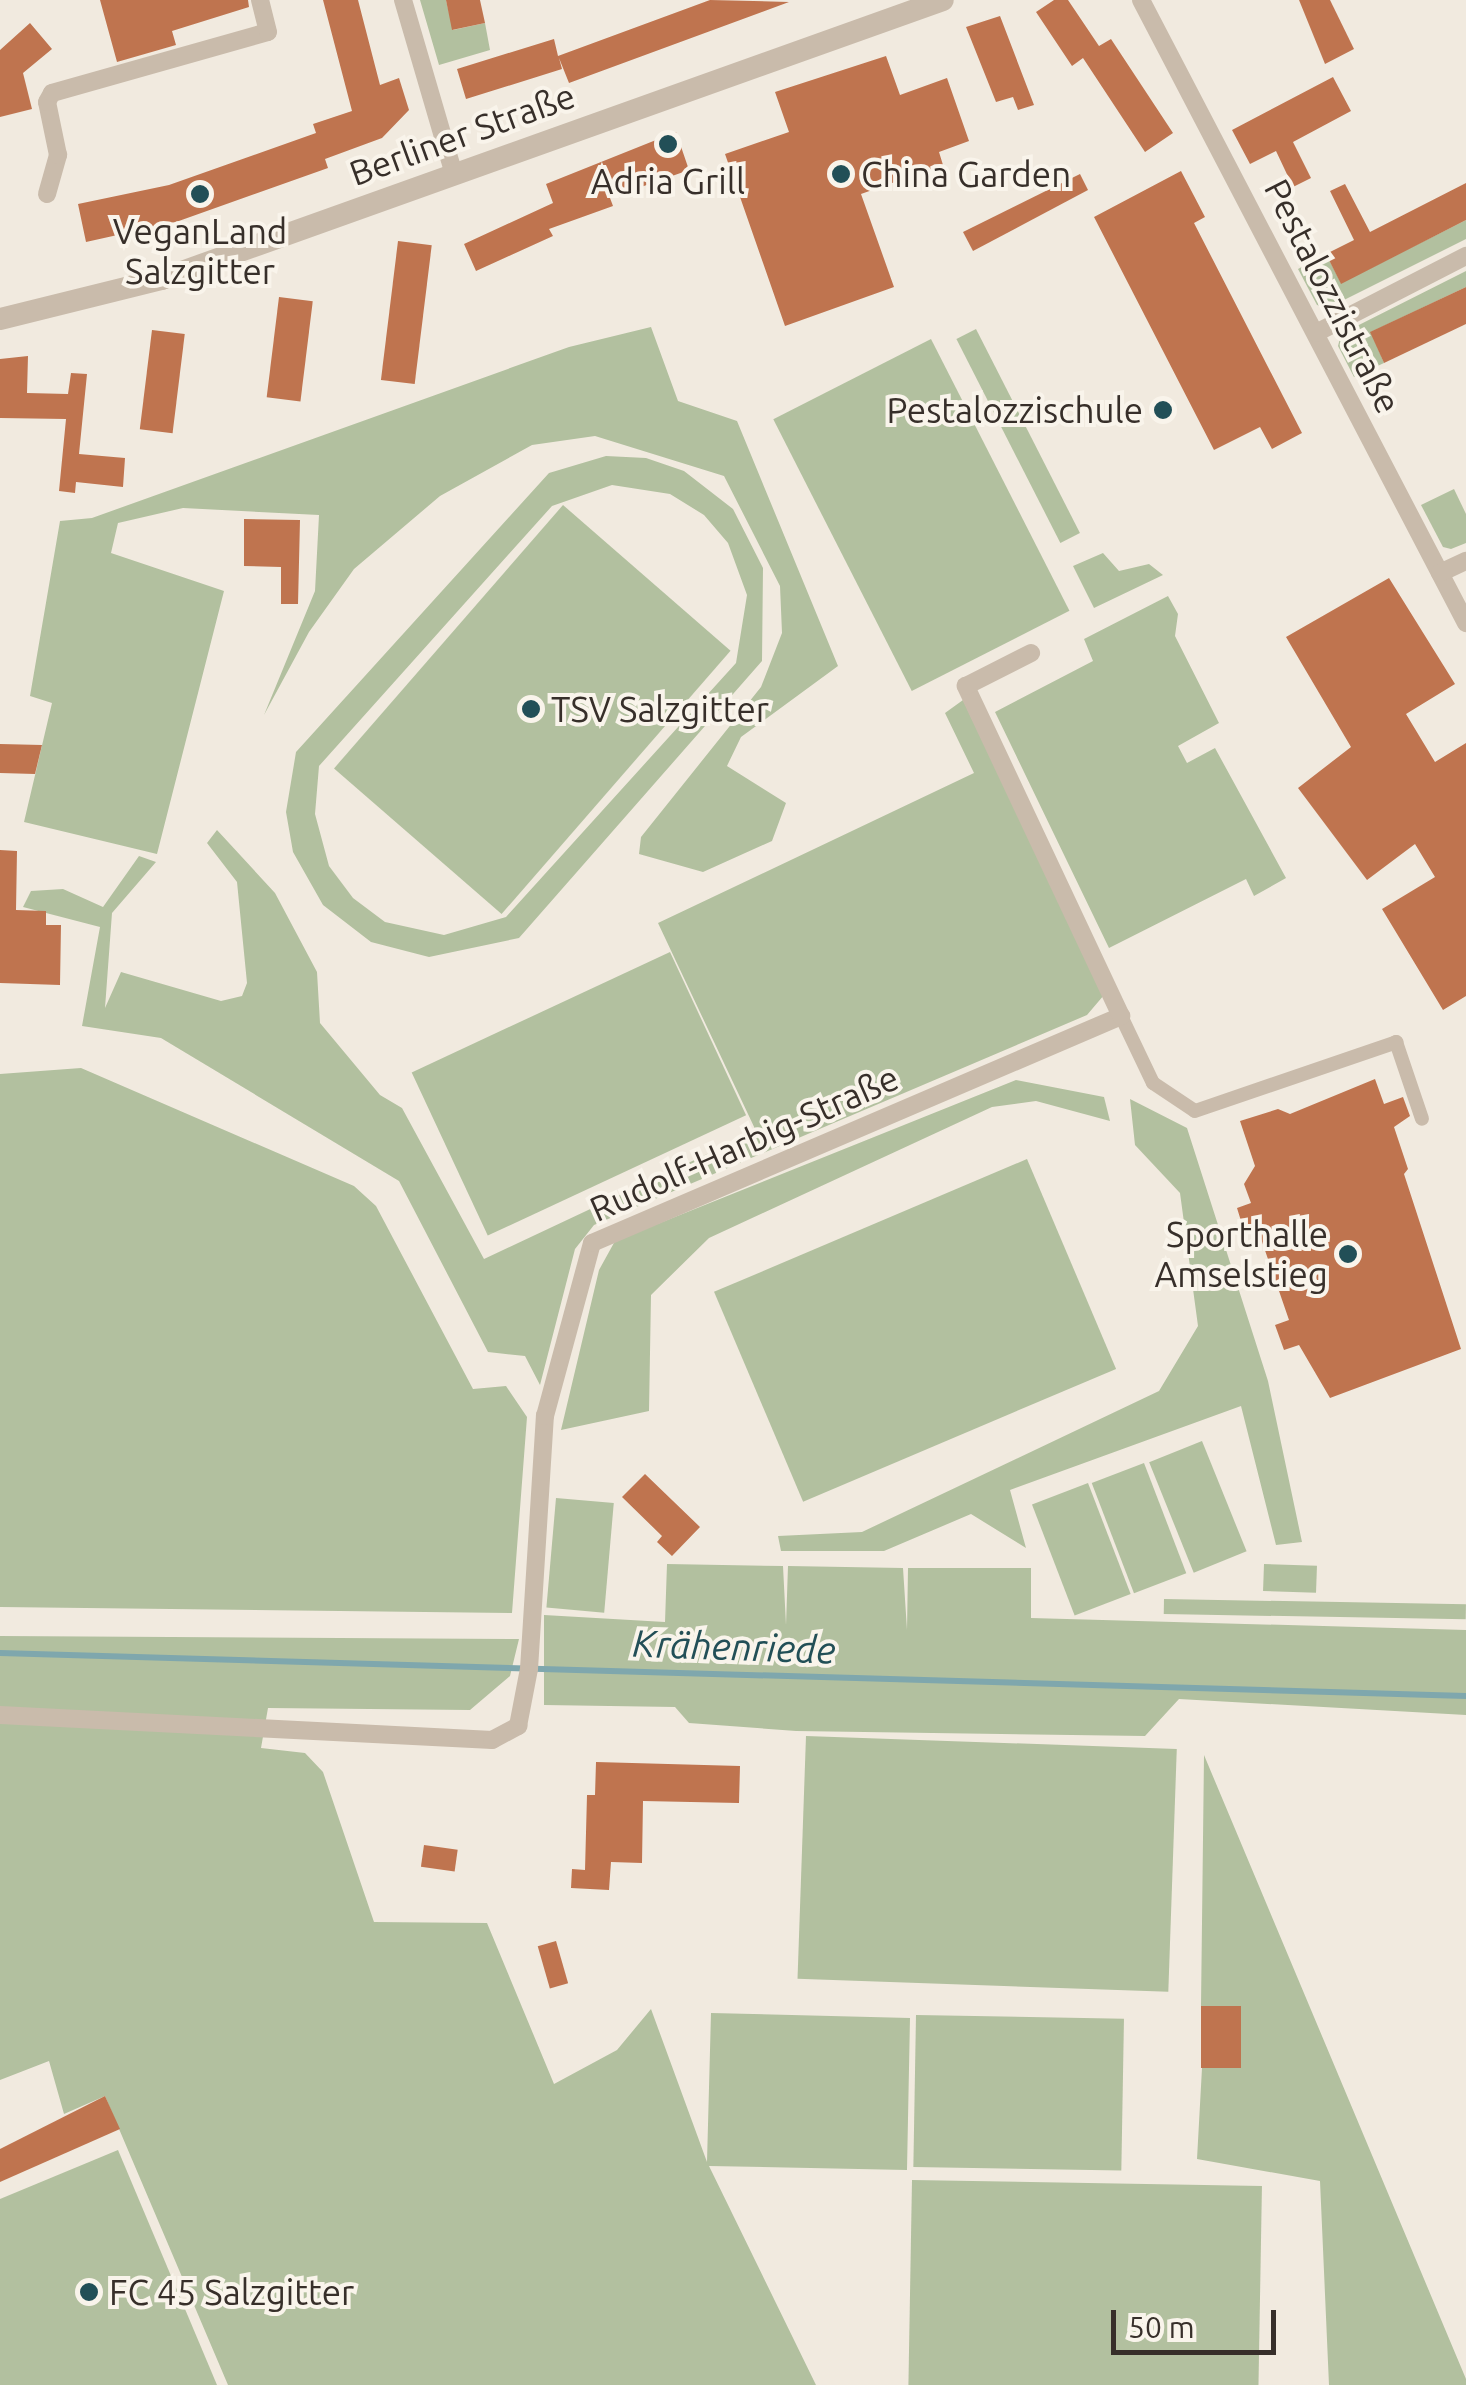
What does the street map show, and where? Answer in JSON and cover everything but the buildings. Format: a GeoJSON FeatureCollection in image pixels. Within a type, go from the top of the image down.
{"type":"FeatureCollection","features":[{"type":"Feature","properties":{"kind":"street"},"geometry":{"type":"LineString","coordinates":[[47,194],[58,155],[47,102],[52,93],[268,32],[260,0]]}},
{"type":"Feature","properties":{"kind":"street"},"geometry":{"type":"LineString","coordinates":[[403,0],[454,174]]}},
{"type":"Feature","properties":{"kind":"street","name":"Berliner Straße"},"geometry":{"type":"LineString","coordinates":[[0,319],[162,280],[943,0]]}},
{"type":"Feature","properties":{"kind":"street","name":"Pestalozzistraße"},"geometry":{"type":"LineString","coordinates":[[1141,0],[1466,623]]}},
{"type":"Feature","properties":{"kind":"street"},"geometry":{"type":"LineString","coordinates":[[1316,333],[1466,256]]}},
{"type":"Feature","properties":{"kind":"street"},"geometry":{"type":"LineString","coordinates":[[1440,572],[1466,561]]}},
{"type":"Feature","properties":{"kind":"street"},"geometry":{"type":"LineString","coordinates":[[1031,653],[966,686],[1153,1083],[1195,1111],[1396,1042],[1422,1119]]}},
{"type":"Feature","properties":{"kind":"street","name":"Rudolf-Harbig-Straße"},"geometry":{"type":"LineString","coordinates":[[0,1715],[492,1740],[518,1726],[530,1652],[545,1416],[592,1242],[1121,1016]]}},
{"type":"Feature","properties":{"kind":"green space"},"geometry":{"type":"Polygon","coordinates":[[[420,0],[446,0],[453,30],[485,23],[490,50],[439,65],[420,0]]]}},
{"type":"Feature","properties":{"kind":"green space"},"geometry":{"type":"Polygon","coordinates":[[[1466,220],[1466,239],[1328,308],[1317,305],[1298,269],[1326,254],[1341,283],[1466,220]]]}},
{"type":"Feature","properties":{"kind":"green space"},"geometry":{"type":"Polygon","coordinates":[[[1466,271],[1466,287],[1371,332],[1384,363],[1354,377],[1338,346],[1341,334],[1466,271]]]}},
{"type":"Feature","properties":{"kind":"green space"},"geometry":{"type":"Polygon","coordinates":[[[651,327],[678,401],[737,421],[838,666],[741,737],[727,766],[786,803],[772,841],[703,872],[639,854],[641,837],[761,687],[782,633],[780,586],[724,476],[595,436],[532,445],[440,496],[354,569],[309,632],[264,715],[315,591],[319,515],[183,508],[118,523],[111,553],[224,591],[157,854],[24,822],[52,703],[30,696],[60,521],[92,518],[569,347],[651,327]]]}},
{"type":"Feature","properties":{"kind":"green space"},"geometry":{"type":"Polygon","coordinates":[[[976,329],[1080,533],[1060,543],[956,339],[976,329]]]}},
{"type":"Feature","properties":{"kind":"green space"},"geometry":{"type":"Polygon","coordinates":[[[931,339],[1069,611],[912,691],[773,419],[931,339]]]}},
{"type":"Feature","properties":{"kind":"green space"},"geometry":{"type":"Polygon","coordinates":[[[606,456],[646,458],[684,471],[733,509],[763,568],[762,661],[519,938],[429,957],[371,942],[323,905],[293,852],[286,812],[296,752],[549,473],[606,456]],[[612,485],[552,506],[319,766],[315,814],[329,866],[353,898],[385,922],[444,935],[506,917],[736,663],[747,595],[728,543],[704,515],[670,494],[612,485]]]}},
{"type":"Feature","properties":{"kind":"green space"},"geometry":{"type":"Polygon","coordinates":[[[1454,489],[1466,514],[1466,543],[1451,549],[1443,547],[1421,505],[1454,489]]]}},
{"type":"Feature","properties":{"kind":"green space","name":"TSV Salzgitter"},"geometry":{"type":"Polygon","coordinates":[[[563,505],[731,651],[502,914],[334,768],[563,505]]]}},
{"type":"Feature","properties":{"kind":"green space"},"geometry":{"type":"Polygon","coordinates":[[[1103,553],[1119,571],[1149,564],[1163,575],[1094,608],[1073,566],[1103,553]]]}},
{"type":"Feature","properties":{"kind":"green space"},"geometry":{"type":"Polygon","coordinates":[[[1168,596],[1178,614],[1175,636],[1219,723],[1178,746],[1187,763],[1215,748],[1286,878],[1254,896],[1246,879],[1109,948],[995,712],[1093,661],[1084,639],[1168,596]]]}},
{"type":"Feature","properties":{"kind":"green space"},"geometry":{"type":"Polygon","coordinates":[[[963,700],[1104,995],[1087,1015],[594,1225],[575,1249],[540,1385],[525,1356],[488,1352],[399,1181],[161,1038],[82,1026],[100,927],[23,907],[31,891],[63,889],[103,907],[139,856],[156,862],[112,913],[105,1008],[121,972],[221,1001],[242,996],[247,983],[237,882],[207,843],[217,830],[275,893],[317,972],[320,1023],[380,1095],[402,1108],[484,1259],[756,1131],[658,923],[974,773],[945,713],[963,700]]]}},
{"type":"Feature","properties":{"kind":"green space"},"geometry":{"type":"Polygon","coordinates":[[[670,952],[746,1115],[488,1236],[412,1072],[670,952]]]}},
{"type":"Feature","properties":{"kind":"green space"},"geometry":{"type":"Polygon","coordinates":[[[81,1068],[354,1186],[376,1206],[473,1389],[506,1386],[527,1417],[512,1613],[0,1607],[0,1074],[81,1068]]]}},
{"type":"Feature","properties":{"kind":"green space"},"geometry":{"type":"Polygon","coordinates":[[[1016,1080],[1104,1097],[1110,1121],[1036,1101],[992,1107],[709,1238],[651,1295],[649,1411],[561,1430],[599,1270],[615,1241],[1016,1080]]]}},
{"type":"Feature","properties":{"kind":"green space"},"geometry":{"type":"Polygon","coordinates":[[[1130,1099],[1187,1128],[1268,1381],[1302,1542],[1276,1545],[1241,1406],[1010,1490],[1026,1548],[971,1514],[884,1551],[781,1551],[778,1536],[862,1532],[1159,1391],[1198,1326],[1180,1193],[1135,1145],[1130,1099]]]}},
{"type":"Feature","properties":{"kind":"green space"},"geometry":{"type":"Polygon","coordinates":[[[1027,1159],[1116,1369],[803,1502],[714,1292],[1027,1159]]]}},
{"type":"Feature","properties":{"kind":"green space"},"geometry":{"type":"Polygon","coordinates":[[[1202,1441],[1247,1551],[1194,1573],[1149,1462],[1202,1441]]]}},
{"type":"Feature","properties":{"kind":"green space"},"geometry":{"type":"Polygon","coordinates":[[[1144,1463],[1186,1573],[1134,1593],[1092,1483],[1144,1463]]]}},
{"type":"Feature","properties":{"kind":"green space"},"geometry":{"type":"Polygon","coordinates":[[[1088,1483],[1131,1594],[1075,1616],[1032,1505],[1088,1483]]]}},
{"type":"Feature","properties":{"kind":"green space"},"geometry":{"type":"Polygon","coordinates":[[[556,1498],[614,1503],[604,1613],[546,1608],[556,1498]]]}},
{"type":"Feature","properties":{"kind":"green space"},"geometry":{"type":"Polygon","coordinates":[[[667,1564],[783,1566],[786,1625],[788,1566],[903,1568],[907,1630],[908,1568],[1031,1568],[1031,1618],[1466,1630],[1466,1715],[1179,1699],[1145,1736],[796,1731],[689,1723],[675,1707],[544,1705],[544,1615],[665,1622],[667,1564]]]}},
{"type":"Feature","properties":{"kind":"green space"},"geometry":{"type":"Polygon","coordinates":[[[1264,1564],[1317,1566],[1316,1593],[1263,1591],[1264,1564]]]}},
{"type":"Feature","properties":{"kind":"green space"},"geometry":{"type":"Polygon","coordinates":[[[1164,1599],[1466,1604],[1466,1619],[1164,1614],[1164,1599]]]}},
{"type":"Feature","properties":{"kind":"green space"},"geometry":{"type":"Polygon","coordinates":[[[0,1636],[519,1639],[510,1676],[470,1710],[268,1708],[261,1748],[305,1753],[323,1772],[374,1922],[487,1923],[554,2084],[617,2050],[651,2009],[707,2162],[711,2013],[910,2018],[907,2170],[709,2166],[816,2385],[228,2385],[105,2096],[64,2114],[49,2061],[0,2080],[0,1636]]]}},
{"type":"Feature","properties":{"kind":"green space"},"geometry":{"type":"Polygon","coordinates":[[[806,1736],[1177,1749],[1168,1992],[798,1979],[806,1736]]]}},
{"type":"Feature","properties":{"kind":"green space"},"geometry":{"type":"Polygon","coordinates":[[[1204,1755],[1466,2385],[1329,2385],[1320,2181],[1197,2159],[1202,2068],[1241,2067],[1240,2006],[1201,2006],[1204,1755]]]}},
{"type":"Feature","properties":{"kind":"green space"},"geometry":{"type":"Polygon","coordinates":[[[916,2015],[1124,2019],[1121,2171],[913,2167],[916,2015]]]}},
{"type":"Feature","properties":{"kind":"green space","name":"FC 45 Salzgitter"},"geometry":{"type":"Polygon","coordinates":[[[118,2150],[217,2385],[0,2385],[0,2199],[118,2150]]]}},
{"type":"Feature","properties":{"kind":"green space"},"geometry":{"type":"Polygon","coordinates":[[[912,2180],[1262,2186],[1258,2385],[908,2385],[912,2180]]]}},
{"type":"Feature","properties":{"kind":"waterway","name":"Krähenriede"},"geometry":{"type":"LineString","coordinates":[[0,1653],[1466,1696]]}},
{"type":"Feature","properties":{"kind":"place","name":"Adria Grill"},"geometry":{"type":"Point","coordinates":[668,144]}},
{"type":"Feature","properties":{"kind":"place","name":"China Garden"},"geometry":{"type":"Point","coordinates":[841,174]}},
{"type":"Feature","properties":{"kind":"place","name":"VeganLand Salzgitter"},"geometry":{"type":"Point","coordinates":[200,194]}},
{"type":"Feature","properties":{"kind":"place","name":"Pestalozzischule"},"geometry":{"type":"Point","coordinates":[1163,410]}},
{"type":"Feature","properties":{"kind":"place","name":"TSV Salzgitter"},"geometry":{"type":"Point","coordinates":[531,709]}},
{"type":"Feature","properties":{"kind":"place","name":"Sporthalle Amselstieg"},"geometry":{"type":"Point","coordinates":[1348,1254]}},
{"type":"Feature","properties":{"kind":"place","name":"FC 45 Salzgitter"},"geometry":{"type":"Point","coordinates":[89,2292]}}]}
